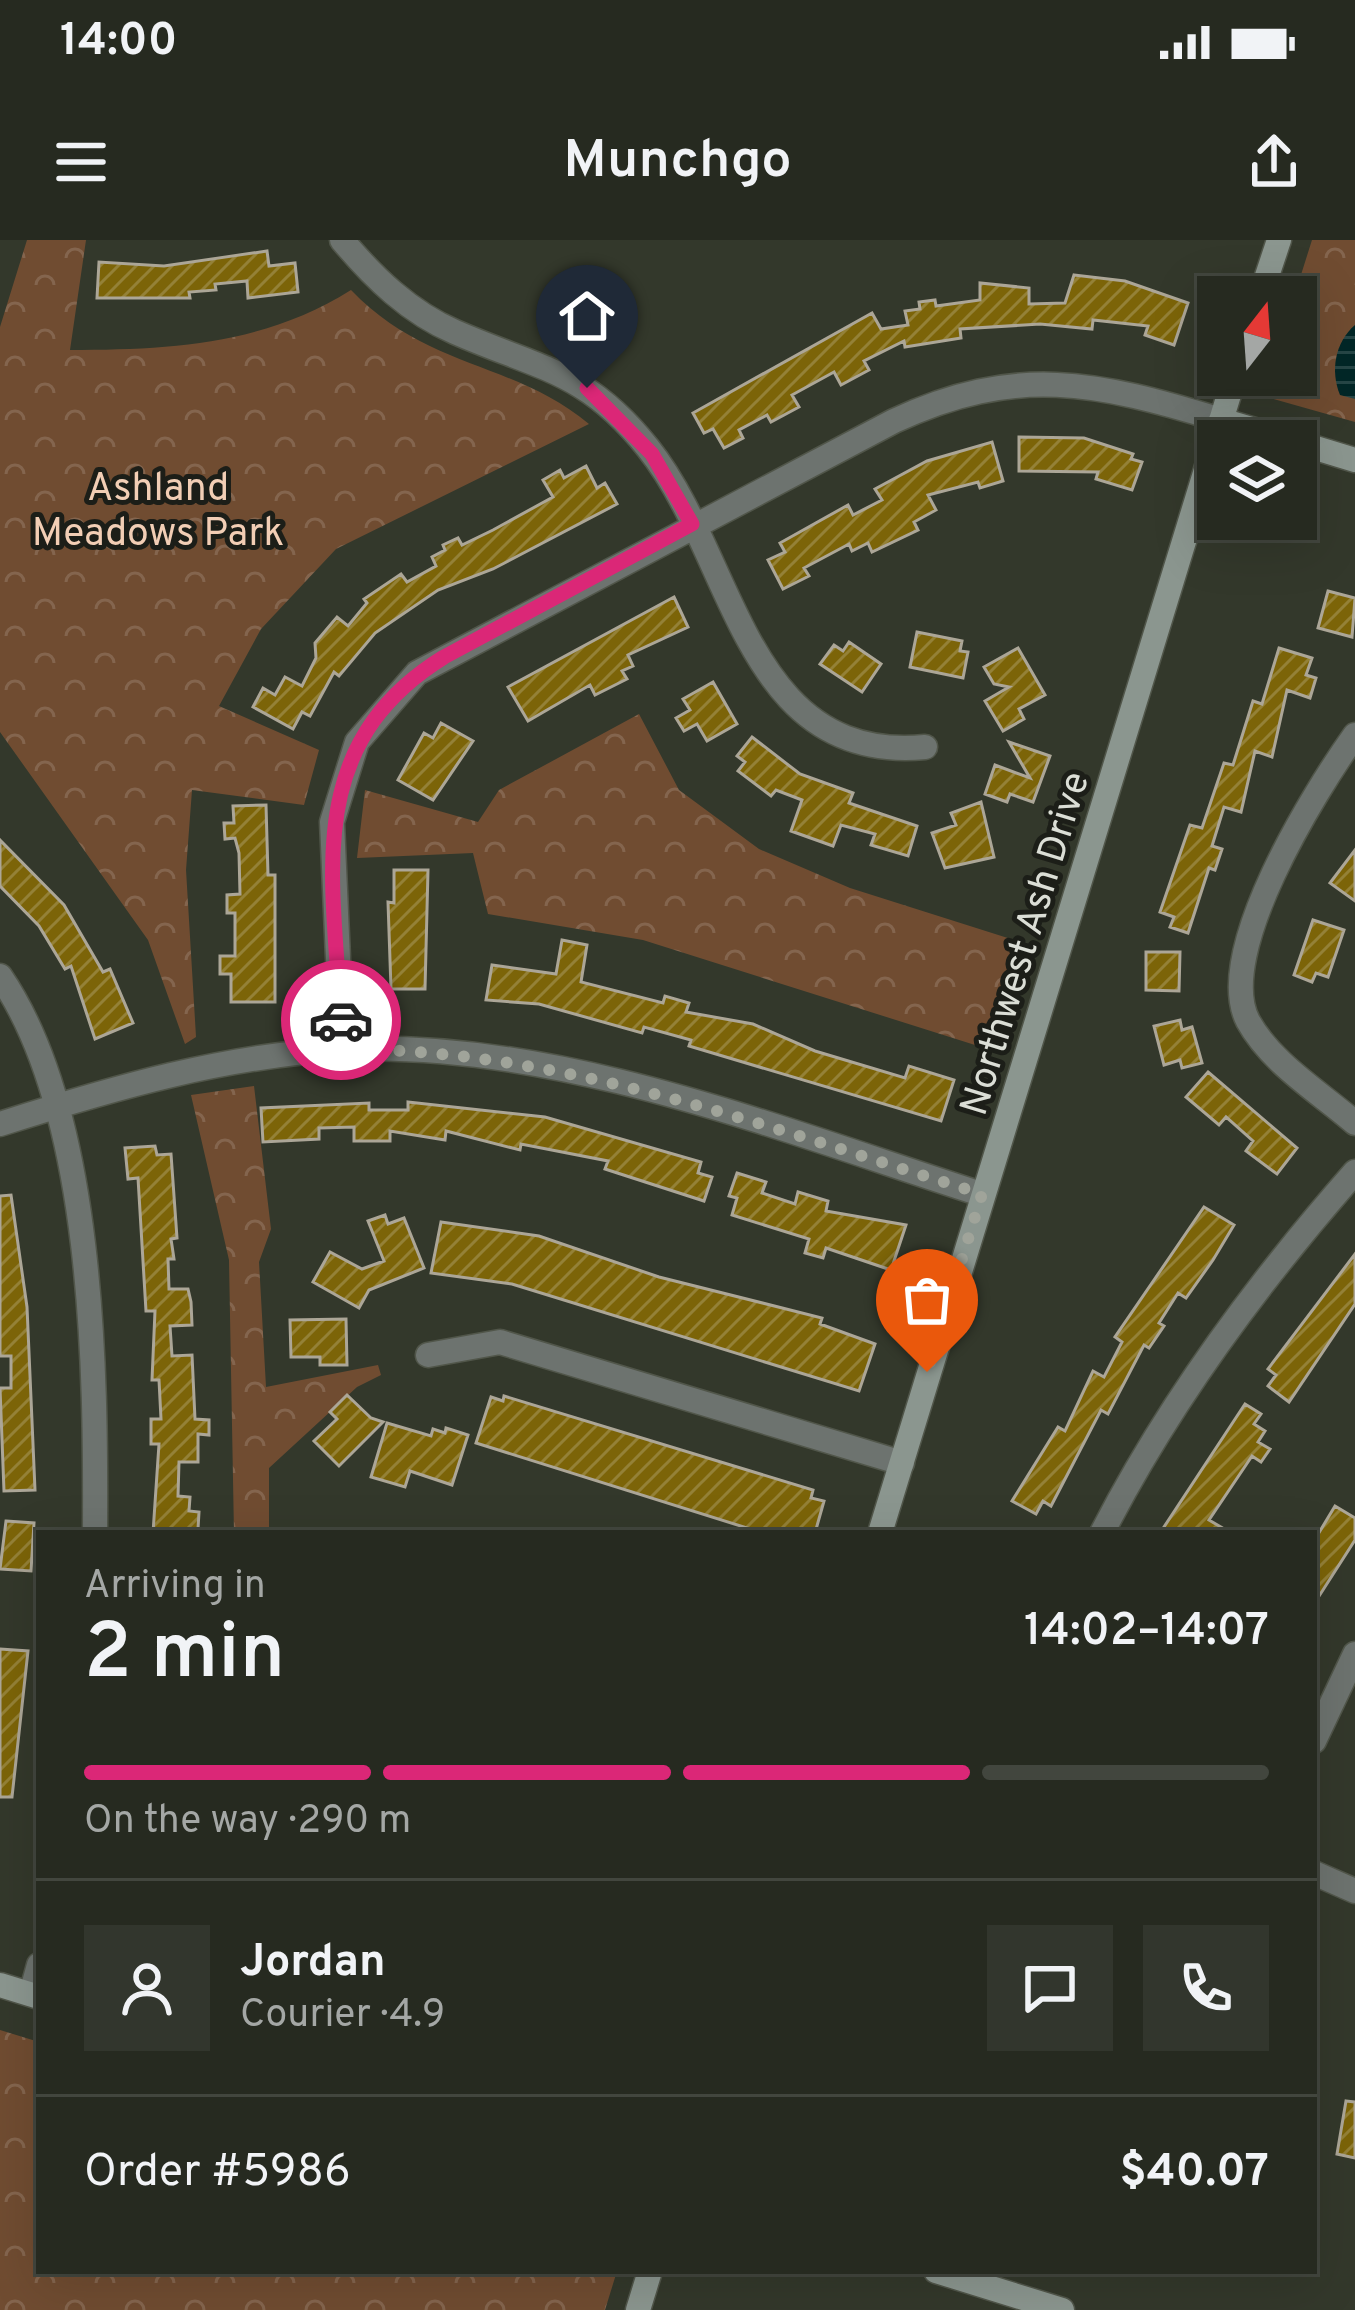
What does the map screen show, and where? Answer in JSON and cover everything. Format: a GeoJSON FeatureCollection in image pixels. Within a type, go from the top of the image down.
{"type":"FeatureCollection","features":[{"type":"Feature","properties":{"kind":"street"},"geometry":{"type":"LineString","coordinates":[[342,240],[386,288],[423,315],[530,358],[602,397],[652,454],[771,677],[803,717],[843,741],[868,747],[925,747]]}},
{"type":"Feature","properties":{"kind":"street"},"geometry":{"type":"LineString","coordinates":[[1267,276],[1279,240]]}},
{"type":"Feature","properties":{"kind":"street"},"geometry":{"type":"LineString","coordinates":[[342,1049],[332,821],[348,762],[366,728],[417,674],[692,524],[928,405],[1009,383],[1086,386],[1221,420]]}},
{"type":"Feature","properties":{"kind":"street","name":"Northwest Ash Drive"},"geometry":{"type":"LineString","coordinates":[[1221,420],[1228,396]]}},
{"type":"Feature","properties":{"kind":"street"},"geometry":{"type":"LineString","coordinates":[[1317,449],[1355,460]]}},
{"type":"Feature","properties":{"kind":"street","name":"Northwest Ash Drive"},"geometry":{"type":"LineString","coordinates":[[881,1530],[1197,498]]}},
{"type":"Feature","properties":{"kind":"street"},"geometry":{"type":"LineString","coordinates":[[1355,735],[1279,867],[1244,954],[1240,994],[1246,1017],[1272,1053],[1355,1123]]}},
{"type":"Feature","properties":{"kind":"street"},"geometry":{"type":"LineString","coordinates":[[0,976],[26,1020],[54,1106],[77,1215],[89,1314],[95,1530]]}},
{"type":"Feature","properties":{"kind":"street"},"geometry":{"type":"LineString","coordinates":[[0,1124],[203,1065],[342,1049],[458,1054],[586,1076],[982,1194]]}},
{"type":"Feature","properties":{"kind":"street"},"geometry":{"type":"LineString","coordinates":[[1104,1530],[1148,1452],[1244,1312],[1355,1172]]}},
{"type":"Feature","properties":{"kind":"street"},"geometry":{"type":"LineString","coordinates":[[428,1355],[500,1342],[902,1463]]}},
{"type":"Feature","properties":{"kind":"street"},"geometry":{"type":"LineString","coordinates":[[1317,1735],[1355,1654]]}},
{"type":"Feature","properties":{"kind":"street"},"geometry":{"type":"LineString","coordinates":[[1317,1874],[1355,1891]]}},
{"type":"Feature","properties":{"kind":"street"},"geometry":{"type":"LineString","coordinates":[[0,1985],[35,1995]]}},
{"type":"Feature","properties":{"kind":"street"},"geometry":{"type":"LineString","coordinates":[[638,2310],[649,2274]]}},
{"type":"Feature","properties":{"kind":"street"},"geometry":{"type":"LineString","coordinates":[[946,2274],[1062,2310]]}},
{"type":"Feature","properties":{"kind":"green space","name":"Ashland Meadows Park"},"geometry":{"type":"Polygon","coordinates":[[[27,240],[86,240],[70,350],[215,341],[284,323],[351,290],[410,335],[530,388],[589,424],[336,549],[261,629],[219,706],[319,750],[304,805],[192,790],[186,870],[196,1037],[185,1044],[148,940],[0,732],[0,327],[27,240]]]}},
{"type":"Feature","properties":{"kind":"green space"},"geometry":{"type":"Polygon","coordinates":[[[1312,240],[1355,240],[1355,422],[1263,396],[1317,396],[1317,276],[1301,276],[1312,240]]]}},
{"type":"Feature","properties":{"kind":"green space"},"geometry":{"type":"Polygon","coordinates":[[[639,714],[679,790],[759,849],[850,888],[1027,944],[994,1051],[643,940],[488,914],[473,853],[357,858],[365,790],[478,822],[499,790],[639,714]]]}},
{"type":"Feature","properties":{"kind":"green space"},"geometry":{"type":"Polygon","coordinates":[[[254,1086],[271,1229],[259,1262],[266,1387],[378,1365],[381,1375],[357,1387],[269,1468],[269,1530],[234,1530],[229,1260],[191,1095],[254,1086]]]}},
{"type":"Feature","properties":{"kind":"green space"},"geometry":{"type":"Polygon","coordinates":[[[0,2030],[36,2041],[36,2274],[616,2274],[605,2310],[0,2310],[0,2030]]]}},
{"type":"Feature","properties":{"kind":"water"},"geometry":{"type":"Polygon","coordinates":[[[1355,325],[1355,399],[1340,395],[1335,367],[1339,348],[1355,325]]]}},
{"type":"Feature","properties":{"kind":"building"},"geometry":{"type":"Polygon","coordinates":[[[267,251],[269,266],[295,263],[298,292],[248,298],[247,281],[215,284],[216,290],[189,292],[190,298],[97,298],[99,262],[164,266],[267,251]]]}},
{"type":"Feature","properties":{"kind":"building"},"geometry":{"type":"Polygon","coordinates":[[[1074,275],[1125,281],[1188,303],[1174,345],[1145,335],[1148,326],[1093,320],[1092,329],[1040,324],[960,329],[961,338],[905,347],[904,341],[864,361],[869,370],[841,385],[834,372],[792,395],[799,407],[771,422],[767,415],[739,430],[743,438],[724,448],[713,429],[704,433],[693,413],[872,313],[881,329],[908,325],[905,311],[920,309],[919,302],[935,300],[936,306],[980,300],[980,283],[1029,288],[1029,304],[1065,303],[1074,275]]]}},
{"type":"Feature","properties":{"kind":"building"},"geometry":{"type":"Polygon","coordinates":[[[1019,437],[1084,438],[1133,454],[1131,459],[1142,462],[1132,490],[1096,479],[1098,472],[1019,471],[1019,437]]]}},
{"type":"Feature","properties":{"kind":"building"},"geometry":{"type":"Polygon","coordinates":[[[992,442],[1003,481],[980,488],[978,482],[928,495],[936,510],[914,522],[918,530],[872,552],[868,543],[852,551],[849,544],[804,568],[809,576],[783,589],[768,560],[785,552],[780,543],[848,505],[853,515],[882,500],[875,489],[927,461],[992,442]]]}},
{"type":"Feature","properties":{"kind":"building"},"geometry":{"type":"Polygon","coordinates":[[[586,466],[597,488],[605,483],[617,504],[493,569],[438,590],[375,633],[339,676],[334,672],[310,716],[302,712],[293,729],[253,707],[263,688],[275,695],[285,677],[302,686],[316,658],[315,643],[337,617],[348,626],[367,603],[364,599],[401,574],[407,582],[436,566],[432,557],[445,550],[443,545],[458,538],[462,545],[553,497],[543,480],[560,470],[564,478],[586,466]]]}},
{"type":"Feature","properties":{"kind":"building"},"geometry":{"type":"Polygon","coordinates":[[[1328,591],[1355,598],[1352,637],[1318,628],[1328,591]]]}},
{"type":"Feature","properties":{"kind":"building"},"geometry":{"type":"Polygon","coordinates":[[[674,597],[688,627],[628,655],[633,666],[622,671],[627,679],[595,695],[590,685],[528,721],[508,687],[674,597]]]}},
{"type":"Feature","properties":{"kind":"building"},"geometry":{"type":"Polygon","coordinates":[[[917,632],[962,641],[960,651],[968,652],[963,678],[910,667],[917,632]]]}},
{"type":"Feature","properties":{"kind":"building"},"geometry":{"type":"Polygon","coordinates":[[[849,642],[881,664],[862,692],[820,664],[834,645],[843,651],[849,642]]]}},
{"type":"Feature","properties":{"kind":"building"},"geometry":{"type":"Polygon","coordinates":[[[1018,648],[1045,695],[1019,709],[1024,719],[1003,731],[985,701],[1009,687],[994,684],[984,667],[1018,648]]]}},
{"type":"Feature","properties":{"kind":"building"},"geometry":{"type":"Polygon","coordinates":[[[1279,648],[1312,658],[1306,675],[1316,678],[1310,698],[1287,690],[1272,757],[1255,751],[1241,812],[1224,807],[1212,846],[1222,849],[1215,870],[1209,868],[1188,933],[1170,927],[1174,917],[1160,912],[1190,825],[1202,828],[1224,763],[1233,765],[1253,701],[1262,704],[1279,648]]]}},
{"type":"Feature","properties":{"kind":"building"},"geometry":{"type":"Polygon","coordinates":[[[713,682],[737,724],[707,741],[697,724],[684,731],[676,718],[690,710],[683,699],[713,682]]]}},
{"type":"Feature","properties":{"kind":"building"},"geometry":{"type":"Polygon","coordinates":[[[441,723],[473,741],[433,800],[398,780],[424,733],[433,738],[441,723]]]}},
{"type":"Feature","properties":{"kind":"building"},"geometry":{"type":"Polygon","coordinates":[[[752,737],[800,774],[853,793],[849,803],[917,826],[908,856],[871,845],[875,834],[841,825],[833,846],[791,831],[802,800],[776,790],[771,796],[738,771],[745,762],[737,756],[752,737]]]}},
{"type":"Feature","properties":{"kind":"building"},"geometry":{"type":"Polygon","coordinates":[[[1009,742],[1050,756],[1033,802],[1010,794],[1007,802],[985,794],[995,765],[1030,778],[1009,742]]]}},
{"type":"Feature","properties":{"kind":"building"},"geometry":{"type":"Polygon","coordinates":[[[981,802],[994,857],[945,868],[932,833],[956,825],[951,813],[981,802]]]}},
{"type":"Feature","properties":{"kind":"building"},"geometry":{"type":"Polygon","coordinates":[[[266,805],[268,875],[275,875],[275,1002],[231,1002],[231,974],[220,974],[220,956],[235,956],[235,913],[227,913],[227,895],[240,894],[239,853],[235,838],[225,839],[224,823],[234,823],[233,806],[266,805]]]}},
{"type":"Feature","properties":{"kind":"building"},"geometry":{"type":"Polygon","coordinates":[[[0,840],[64,905],[103,972],[110,969],[133,1023],[95,1039],[71,966],[65,969],[39,926],[0,886],[0,840]]]}},
{"type":"Feature","properties":{"kind":"building"},"geometry":{"type":"Polygon","coordinates":[[[1355,850],[1355,901],[1330,883],[1355,850]]]}},
{"type":"Feature","properties":{"kind":"building"},"geometry":{"type":"Polygon","coordinates":[[[394,870],[428,870],[425,989],[391,989],[388,902],[394,903],[394,870]]]}},
{"type":"Feature","properties":{"kind":"building"},"geometry":{"type":"Polygon","coordinates":[[[1313,920],[1344,930],[1328,977],[1316,973],[1312,982],[1294,975],[1313,920]]]}},
{"type":"Feature","properties":{"kind":"building"},"geometry":{"type":"Polygon","coordinates":[[[562,940],[587,945],[581,982],[663,1003],[665,996],[689,1003],[686,1012],[753,1024],[815,1051],[905,1078],[909,1066],[954,1080],[941,1121],[689,1046],[691,1040],[644,1027],[642,1033],[539,1004],[486,1000],[492,965],[556,974],[562,940]]]}},
{"type":"Feature","properties":{"kind":"building"},"geometry":{"type":"Polygon","coordinates":[[[1146,952],[1180,952],[1179,991],[1146,990],[1146,952]]]}},
{"type":"Feature","properties":{"kind":"building"},"geometry":{"type":"Polygon","coordinates":[[[1180,1020],[1182,1030],[1192,1027],[1202,1063],[1182,1068],[1180,1060],[1164,1065],[1154,1026],[1180,1020]]]}},
{"type":"Feature","properties":{"kind":"building"},"geometry":{"type":"Polygon","coordinates":[[[1208,1072],[1297,1148],[1277,1174],[1246,1151],[1253,1141],[1226,1117],[1219,1125],[1186,1097],[1208,1072]]]}},
{"type":"Feature","properties":{"kind":"building"},"geometry":{"type":"Polygon","coordinates":[[[408,1102],[545,1117],[701,1162],[698,1173],[712,1177],[704,1201],[605,1169],[608,1161],[521,1144],[520,1150],[446,1131],[445,1140],[390,1131],[390,1141],[354,1141],[354,1127],[319,1128],[319,1139],[263,1142],[261,1108],[369,1103],[369,1110],[408,1110],[408,1102]]]}},
{"type":"Feature","properties":{"kind":"building"},"geometry":{"type":"Polygon","coordinates":[[[155,1146],[157,1155],[171,1154],[177,1238],[171,1239],[174,1259],[168,1259],[169,1289],[188,1289],[192,1325],[170,1326],[172,1356],[192,1355],[195,1419],[209,1420],[209,1435],[198,1434],[198,1462],[179,1462],[178,1496],[190,1497],[189,1511],[199,1512],[198,1529],[153,1530],[159,1444],[151,1444],[151,1419],[161,1419],[159,1380],[152,1380],[155,1311],[146,1311],[138,1178],[128,1179],[125,1148],[155,1146]]]}},
{"type":"Feature","properties":{"kind":"building"},"geometry":{"type":"Polygon","coordinates":[[[737,1173],[766,1182],[762,1193],[795,1204],[798,1192],[828,1201],[826,1211],[906,1225],[891,1270],[826,1248],[823,1258],[805,1253],[809,1239],[732,1215],[737,1198],[729,1196],[737,1173]]]}},
{"type":"Feature","properties":{"kind":"building"},"geometry":{"type":"Polygon","coordinates":[[[11,1195],[27,1307],[35,1490],[4,1491],[0,1388],[11,1388],[11,1356],[0,1356],[0,1196],[11,1195]]]}},
{"type":"Feature","properties":{"kind":"building"},"geometry":{"type":"Polygon","coordinates":[[[1204,1207],[1234,1225],[1213,1260],[1186,1298],[1178,1293],[1159,1323],[1164,1326],[1149,1348],[1144,1345],[1108,1414],[1101,1410],[1051,1506],[1043,1501],[1036,1514],[1012,1501],[1058,1427],[1065,1431],[1093,1371],[1104,1377],[1122,1342],[1115,1337],[1204,1207]]]}},
{"type":"Feature","properties":{"kind":"building"},"geometry":{"type":"Polygon","coordinates":[[[385,1215],[388,1224],[404,1218],[424,1268],[369,1290],[359,1308],[313,1282],[330,1252],[362,1269],[384,1261],[368,1221],[385,1215]]]}},
{"type":"Feature","properties":{"kind":"building"},"geometry":{"type":"Polygon","coordinates":[[[441,1222],[539,1236],[659,1277],[822,1318],[820,1324],[875,1344],[859,1391],[512,1284],[431,1273],[441,1222]]]}},
{"type":"Feature","properties":{"kind":"building"},"geometry":{"type":"Polygon","coordinates":[[[1355,1254],[1355,1304],[1289,1402],[1268,1386],[1276,1375],[1268,1369],[1355,1254]]]}},
{"type":"Feature","properties":{"kind":"building"},"geometry":{"type":"Polygon","coordinates":[[[346,1319],[347,1365],[320,1365],[320,1357],[291,1357],[290,1320],[346,1319]]]}},
{"type":"Feature","properties":{"kind":"building"},"geometry":{"type":"Polygon","coordinates":[[[347,1395],[371,1418],[383,1422],[339,1466],[314,1441],[337,1419],[330,1412],[347,1395]]]}},
{"type":"Feature","properties":{"kind":"building"},"geometry":{"type":"Polygon","coordinates":[[[504,1396],[813,1490],[811,1498],[824,1501],[816,1530],[753,1530],[476,1443],[491,1397],[503,1401],[504,1396]]]}},
{"type":"Feature","properties":{"kind":"building"},"geometry":{"type":"Polygon","coordinates":[[[1245,1404],[1261,1414],[1254,1424],[1265,1431],[1258,1442],[1270,1449],[1261,1462],[1252,1456],[1209,1520],[1226,1530],[1162,1530],[1245,1404]]]}},
{"type":"Feature","properties":{"kind":"building"},"geometry":{"type":"Polygon","coordinates":[[[387,1423],[431,1436],[433,1429],[445,1433],[446,1428],[468,1435],[452,1485],[410,1471],[405,1487],[371,1477],[387,1423]]]}},
{"type":"Feature","properties":{"kind":"building"},"geometry":{"type":"Polygon","coordinates":[[[1335,1506],[1355,1518],[1355,1540],[1317,1599],[1317,1536],[1335,1506]]]}},
{"type":"Feature","properties":{"kind":"building"},"geometry":{"type":"Polygon","coordinates":[[[6,1521],[34,1523],[31,1571],[0,1569],[6,1521]]]}},
{"type":"Feature","properties":{"kind":"building"},"geometry":{"type":"Polygon","coordinates":[[[0,1649],[28,1651],[12,1797],[0,1797],[0,1649]]]}},
{"type":"Feature","properties":{"kind":"building"},"geometry":{"type":"Polygon","coordinates":[[[1346,2101],[1355,2102],[1355,2158],[1337,2154],[1346,2101]]]}},
{"type":"Feature","properties":{"kind":"way so far"},"geometry":{"type":"LineString","coordinates":[[341,1020],[342,1049],[458,1054],[586,1076],[982,1194],[927,1372]]}},
{"type":"Feature","properties":{"kind":"route"},"geometry":{"type":"LineString","coordinates":[[341,1020],[332,821],[348,762],[375,715],[417,674],[444,657],[692,524],[652,454],[602,397],[587,388]]}}]}
